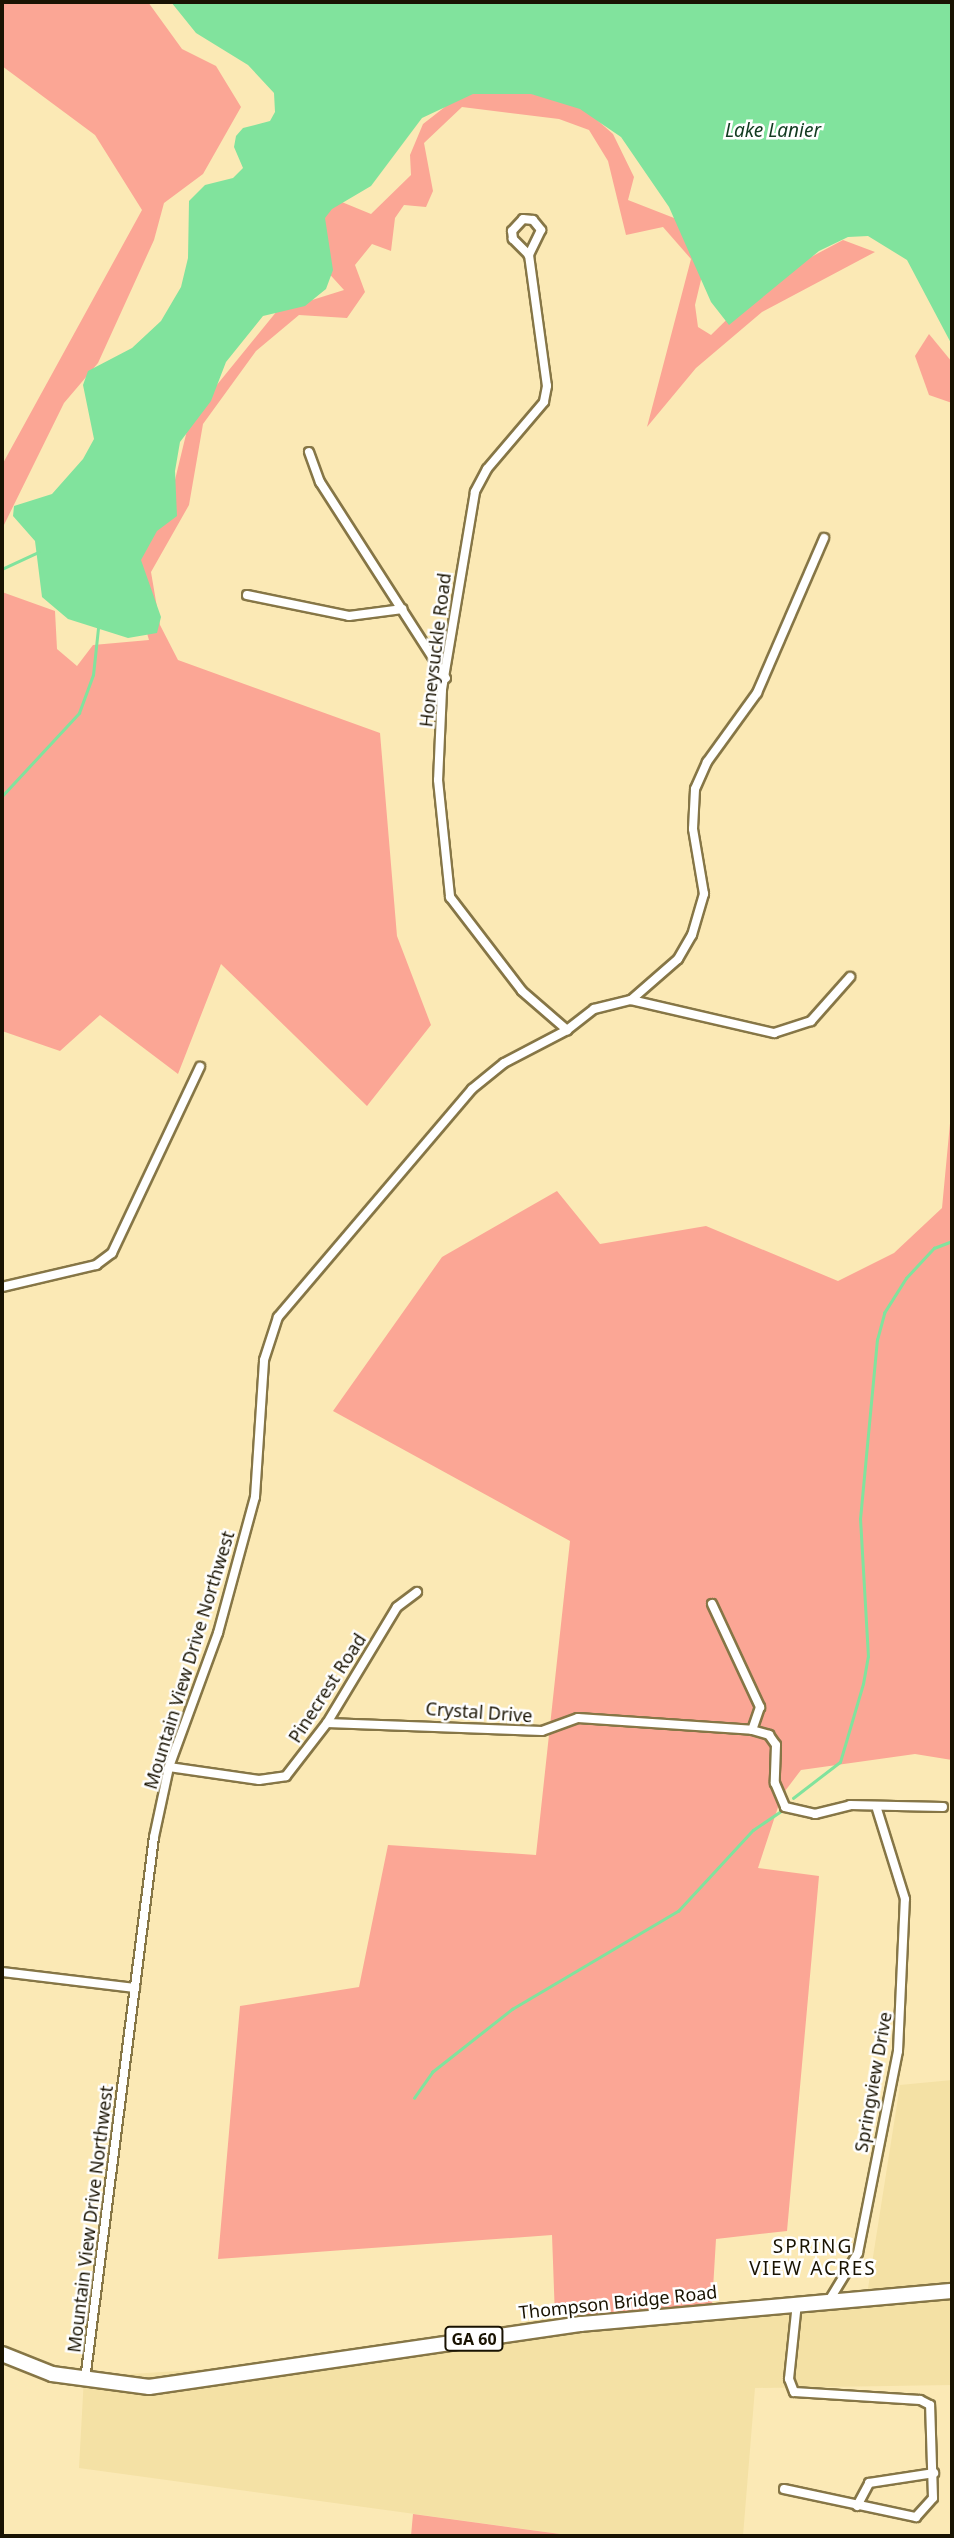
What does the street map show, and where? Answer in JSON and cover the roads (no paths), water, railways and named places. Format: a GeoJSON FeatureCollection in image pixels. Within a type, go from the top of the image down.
{"type":"FeatureCollection","features":[{"type":"Feature","properties":{"kind":"highway","name":"Thompson Bridge Road"},"geometry":{"type":"LineString","coordinates":[[2,2354],[85,2380],[149,2387],[204,2382],[581,2324],[952,2291]]}},
{"type":"Feature","properties":{"kind":"street","name":"Honeysuckle Road"},"geometry":{"type":"LineString","coordinates":[[529,255],[513,239],[512,231],[523,219],[533,220],[541,230],[529,255],[547,386],[544,402],[487,469],[475,492],[446,678],[438,780],[450,897],[522,991],[567,1030]]}},
{"type":"Feature","properties":{"kind":"street"},"geometry":{"type":"LineString","coordinates":[[309,452],[320,482],[446,678]]}},
{"type":"Feature","properties":{"kind":"street"},"geometry":{"type":"LineString","coordinates":[[631,1000],[678,959],[692,935],[704,894],[694,829],[695,789],[707,762],[757,693],[824,538]]}},
{"type":"Feature","properties":{"kind":"street"},"geometry":{"type":"LineString","coordinates":[[247,595],[349,616],[403,610]]}},
{"type":"Feature","properties":{"kind":"street"},"geometry":{"type":"LineString","coordinates":[[631,1000],[774,1033],[811,1021],[850,977]]}},
{"type":"Feature","properties":{"kind":"street","name":"Mountain View Drive Northwest"},"geometry":{"type":"LineString","coordinates":[[85,2380],[154,1837],[169,1767],[218,1633],[255,1497],[264,1360],[278,1317],[472,1089],[504,1063],[567,1030],[594,1009],[631,1000]]}},
{"type":"Feature","properties":{"kind":"street"},"geometry":{"type":"LineString","coordinates":[[2,1287],[96,1265],[112,1253],[200,1067]]}},
{"type":"Feature","properties":{"kind":"street","name":"Pinecrest Road"},"geometry":{"type":"LineString","coordinates":[[169,1767],[259,1780],[286,1776],[327,1723],[397,1607],[416,1592]]}},
{"type":"Feature","properties":{"kind":"street"},"geometry":{"type":"LineString","coordinates":[[712,1604],[760,1707],[752,1730],[769,1735],[776,1745],[775,1783],[785,1807],[815,1814],[850,1805],[877,1809],[943,1807]]}},
{"type":"Feature","properties":{"kind":"street","name":"Crystal Drive"},"geometry":{"type":"LineString","coordinates":[[327,1723],[542,1731],[578,1718],[752,1730]]}},
{"type":"Feature","properties":{"kind":"street","name":"Springview Drive"},"geometry":{"type":"LineString","coordinates":[[828,2300],[838,2295],[858,2253],[899,2039],[905,1899],[877,1809]]}},
{"type":"Feature","properties":{"kind":"street"},"geometry":{"type":"LineString","coordinates":[[2,1972],[135,1988]]}},
{"type":"Feature","properties":{"kind":"street"},"geometry":{"type":"LineString","coordinates":[[784,2489],[916,2517],[925,2513],[933,2498],[930,2405],[794,2392],[789,2379],[797,2303]]}},
{"type":"Feature","properties":{"kind":"street"},"geometry":{"type":"LineString","coordinates":[[857,2506],[869,2483],[934,2473]]}},
{"type":"Feature","properties":{"kind":"water","name":"Lake Lanier"},"geometry":{"type":"Polygon","coordinates":[[[171,2],[952,2],[952,345],[907,260],[868,236],[848,237],[819,251],[729,325],[711,302],[669,207],[621,137],[580,109],[531,94],[473,94],[422,118],[371,186],[332,209],[325,218],[333,270],[326,289],[305,306],[263,316],[226,362],[211,401],[180,442],[175,471],[177,516],[157,531],[141,560],[161,617],[157,633],[128,638],[68,619],[42,597],[35,541],[13,516],[14,506],[52,494],[83,459],[94,439],[83,385],[88,371],[132,348],[161,321],[181,287],[188,258],[189,201],[205,185],[233,178],[243,168],[234,147],[236,136],[243,128],[270,121],[275,112],[274,93],[248,65],[196,33],[171,2]]]}},
{"type":"Feature","properties":{"kind":"waterway"},"geometry":{"type":"LineString","coordinates":[[2,569],[38,552]]}},
{"type":"Feature","properties":{"kind":"waterway"},"geometry":{"type":"LineString","coordinates":[[2,796],[79,713],[93,675],[98,628]]}},
{"type":"Feature","properties":{"kind":"waterway"},"geometry":{"type":"LineString","coordinates":[[793,1798],[840,1762],[863,1684],[868,1657],[860,1519],[877,1340],[884,1313],[906,1278],[934,1248],[952,1241]]}},
{"type":"Feature","properties":{"kind":"waterway"},"geometry":{"type":"LineString","coordinates":[[414,2098],[432,2072],[512,2009],[678,1911],[753,1830],[780,1812]]}},
{"type":"Feature","properties":{"kind":"district","name":"SPRING VIEW ACRES"},"geometry":{"type":"Point","coordinates":[813,2258]}}]}
